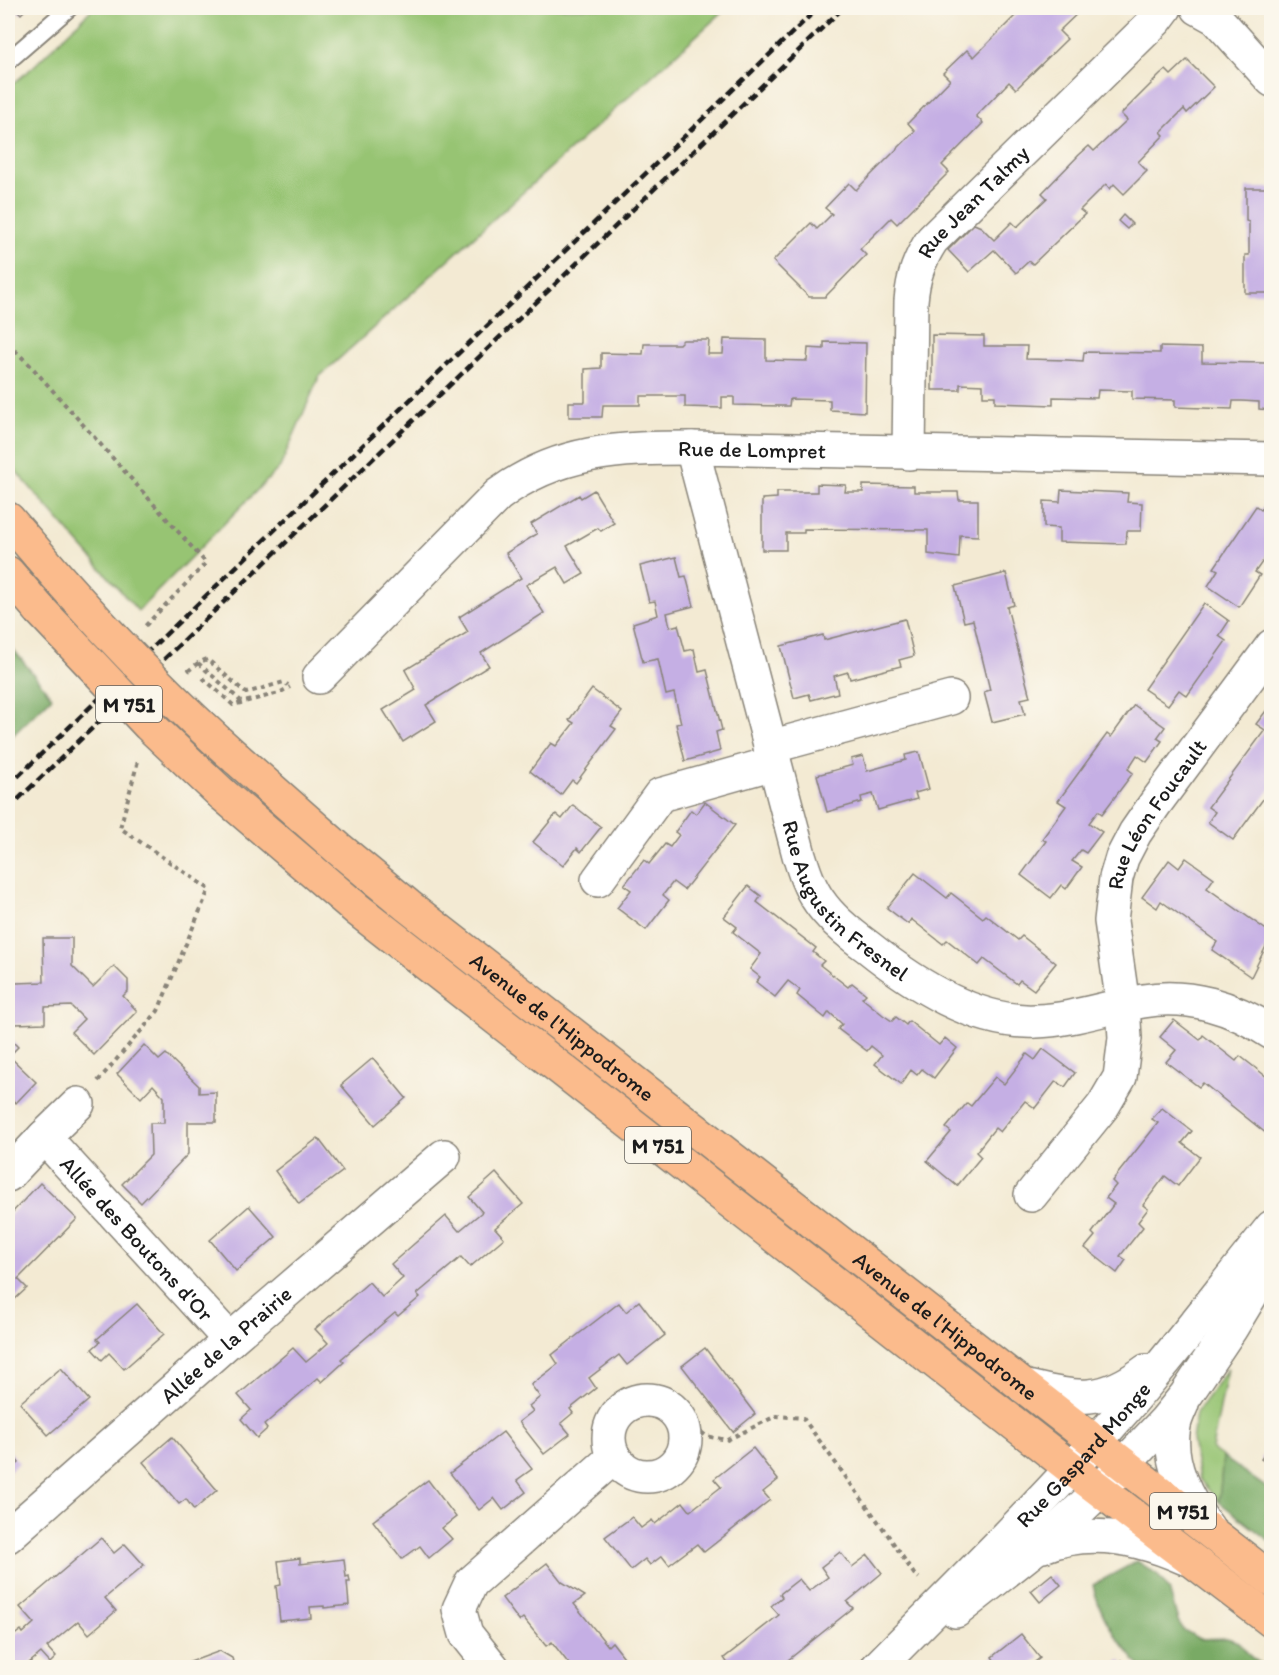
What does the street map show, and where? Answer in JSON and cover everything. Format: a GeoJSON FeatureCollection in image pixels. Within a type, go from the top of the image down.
{"type":"FeatureCollection","features":[{"type":"Feature","properties":{"kind":"main road","name":"Avenue de l'Hippodrome"},"geometry":{"type":"LineString","coordinates":[[8,519],[118,645],[176,703],[323,836],[408,906],[1272,1580]]}},
{"type":"Feature","properties":{"kind":"main road","name":"Avenue de l'Hippodrome"},"geometry":{"type":"LineString","coordinates":[[8,573],[142,718],[221,793],[358,910],[1100,1491],[1272,1621]]}},
{"type":"Feature","properties":{"kind":"street","name":"Rue Jean Talmy"},"geometry":{"type":"LineString","coordinates":[[909,453],[911,301],[913,281],[924,252],[932,240],[1148,28],[1165,8]]}},
{"type":"Feature","properties":{"kind":"street"},"geometry":{"type":"LineString","coordinates":[[1198,8],[1216,18],[1272,80]]}},
{"type":"Feature","properties":{"kind":"street","name":"Rue de Lompret"},"geometry":{"type":"LineString","coordinates":[[305,682],[498,495],[531,473],[552,464],[598,452],[641,448],[692,448],[1272,459]]}},
{"type":"Feature","properties":{"kind":"street","name":"Rue Augustin Fresnel"},"geometry":{"type":"LineString","coordinates":[[692,448],[804,871],[820,902],[847,931],[902,974],[926,988],[973,1009],[1016,1020],[1036,1022],[1123,1005],[1162,999],[1185,999],[1227,1009],[1272,1033]]}},
{"type":"Feature","properties":{"kind":"street","name":"Rue Léon Foucault"},"geometry":{"type":"LineString","coordinates":[[1031,1195],[1103,1106],[1120,1077],[1125,1038],[1123,1005],[1111,921],[1116,878],[1122,858],[1135,833],[1155,804],[1272,646]]}},
{"type":"Feature","properties":{"kind":"street"},"geometry":{"type":"LineString","coordinates":[[598,880],[660,795],[772,755],[951,698]]}},
{"type":"Feature","properties":{"kind":"street","name":"Allée des Boutons d'Or"},"geometry":{"type":"LineString","coordinates":[[8,1175],[78,1104]]}},
{"type":"Feature","properties":{"kind":"street","name":"Allée des Boutons d'Or"},"geometry":{"type":"LineString","coordinates":[[44,1137],[230,1340]]}},
{"type":"Feature","properties":{"kind":"street","name":"Allée de la Prairie"},"geometry":{"type":"LineString","coordinates":[[8,1536],[230,1340],[444,1156]]}},
{"type":"Feature","properties":{"kind":"street","name":"Rue Gaspard Monge"},"geometry":{"type":"LineString","coordinates":[[878,1668],[1095,1443],[1153,1377],[1272,1227]]}},
{"type":"Feature","properties":{"kind":"street","name":"Rue Gaspard Monge"},"geometry":{"type":"LineString","coordinates":[[878,1668],[1057,1531],[1100,1491],[1166,1421],[1186,1395],[1231,1328],[1272,1260]]}},
{"type":"Feature","properties":{"kind":"street"},"geometry":{"type":"LineString","coordinates":[[1023,1386],[1069,1395],[1104,1395],[1132,1381],[1152,1366],[1189,1331]]}},
{"type":"Feature","properties":{"kind":"street"},"geometry":{"type":"LineString","coordinates":[[1186,1395],[1174,1426],[1173,1448],[1176,1467],[1185,1491],[1198,1515],[1215,1536]]}},
{"type":"Feature","properties":{"kind":"street"},"geometry":{"type":"LineString","coordinates":[[645,1399],[661,1401],[674,1409],[683,1421],[686,1436],[684,1450],[677,1463],[666,1472],[651,1476],[637,1475],[624,1468],[614,1457],[609,1442],[610,1427],[618,1413],[630,1403],[645,1399]]}},
{"type":"Feature","properties":{"kind":"street"},"geometry":{"type":"LineString","coordinates":[[493,1668],[466,1634],[459,1609],[471,1583],[614,1457]]}},
{"type":"Feature","properties":{"kind":"street"},"geometry":{"type":"LineString","coordinates":[[1033,1550],[1074,1537],[1113,1537],[1131,1540],[1172,1553],[1200,1565]]}},
{"type":"Feature","properties":{"kind":"lane"},"geometry":{"type":"LineString","coordinates":[[8,60],[69,8]]}},
{"type":"Feature","properties":{"kind":"path"},"geometry":{"type":"LineString","coordinates":[[8,344],[30,365],[206,563],[144,627],[118,645]]}},
{"type":"Feature","properties":{"kind":"path"},"geometry":{"type":"LineString","coordinates":[[233,705],[240,700],[198,663],[207,659],[246,693],[284,682],[305,682]]}},
{"type":"Feature","properties":{"kind":"path"},"geometry":{"type":"LineString","coordinates":[[202,678],[233,705]]}},
{"type":"Feature","properties":{"kind":"path"},"geometry":{"type":"LineString","coordinates":[[233,705],[279,693]]}},
{"type":"Feature","properties":{"kind":"path"},"geometry":{"type":"LineString","coordinates":[[78,1104],[158,1011],[209,889],[120,828],[138,761],[132,754]]}},
{"type":"Feature","properties":{"kind":"path"},"geometry":{"type":"LineString","coordinates":[[674,1409],[706,1436],[727,1440],[776,1416],[803,1418],[914,1574],[948,1595]]}},
{"type":"Feature","properties":{"kind":"green space"},"geometry":{"type":"Polygon","coordinates":[[[93,8],[727,8],[319,377],[280,467],[138,611],[8,462],[8,88],[33,67],[93,8]]]}},
{"type":"Feature","properties":{"kind":"green space"},"geometry":{"type":"Polygon","coordinates":[[[8,643],[52,697],[8,740],[8,643]]]}},
{"type":"Feature","properties":{"kind":"green space"},"geometry":{"type":"Polygon","coordinates":[[[1228,1368],[1212,1449],[1223,1457],[1219,1502],[1199,1479],[1192,1440],[1196,1413],[1228,1368]]]}},
{"type":"Feature","properties":{"kind":"green space"},"geometry":{"type":"Polygon","coordinates":[[[1223,1457],[1271,1491],[1271,1542],[1219,1502],[1223,1457]]]}},
{"type":"Feature","properties":{"kind":"green space"},"geometry":{"type":"Polygon","coordinates":[[[1137,1561],[1157,1574],[1169,1589],[1178,1621],[1184,1630],[1199,1639],[1227,1638],[1239,1642],[1250,1656],[1265,1667],[1140,1667],[1106,1620],[1093,1585],[1137,1561]]]}},
{"type":"Feature","properties":{"kind":"building"},"geometry":{"type":"Polygon","coordinates":[[[15,8],[27,8],[21,14],[15,8]]]}},
{"type":"Feature","properties":{"kind":"building"},"geometry":{"type":"Polygon","coordinates":[[[1023,8],[1083,8],[1059,31],[1067,39],[1016,89],[1009,82],[976,116],[983,123],[942,165],[949,172],[897,224],[891,218],[860,249],[866,255],[825,297],[809,297],[773,261],[811,223],[817,229],[832,214],[825,208],[849,183],[856,190],[915,131],[908,123],[950,80],[943,73],[967,50],[974,57],[1023,8]]]}},
{"type":"Feature","properties":{"kind":"building"},"geometry":{"type":"Polygon","coordinates":[[[1187,60],[1214,87],[1187,113],[1184,109],[1161,132],[1164,135],[1138,162],[1147,171],[1124,194],[1114,184],[1110,189],[1106,184],[1080,210],[1085,214],[1033,264],[1029,261],[1016,273],[994,250],[969,272],[948,250],[974,224],[981,227],[994,240],[1012,222],[1017,227],[1047,198],[1042,193],[1079,155],[1089,146],[1094,151],[1127,120],[1121,114],[1160,75],[1166,70],[1171,75],[1187,60]]]}},
{"type":"Feature","properties":{"kind":"building"},"geometry":{"type":"Polygon","coordinates":[[[1246,188],[1272,188],[1272,293],[1245,293],[1245,255],[1249,255],[1246,188]]]}},
{"type":"Feature","properties":{"kind":"building"},"geometry":{"type":"Polygon","coordinates":[[[1123,215],[1132,224],[1127,229],[1118,221],[1123,215]]]}},
{"type":"Feature","properties":{"kind":"building"},"geometry":{"type":"Polygon","coordinates":[[[932,335],[984,336],[984,346],[1027,346],[1026,359],[1083,361],[1084,352],[1160,353],[1160,347],[1202,348],[1202,362],[1266,363],[1266,341],[1272,342],[1272,410],[1259,409],[1259,402],[1242,401],[1233,401],[1232,409],[1175,407],[1175,400],[1132,399],[1132,391],[1098,390],[1097,398],[1053,397],[1053,405],[995,403],[995,396],[983,396],[983,385],[960,384],[960,390],[932,390],[932,335]]]}},
{"type":"Feature","properties":{"kind":"building"},"geometry":{"type":"Polygon","coordinates":[[[724,339],[766,340],[766,360],[807,361],[808,348],[824,349],[824,342],[866,343],[865,412],[830,410],[830,400],[790,399],[789,406],[734,405],[734,397],[722,397],[722,408],[685,407],[685,396],[640,396],[640,405],[603,405],[602,417],[569,417],[569,402],[585,402],[585,369],[601,368],[601,353],[643,354],[644,344],[679,344],[683,340],[709,340],[708,354],[723,354],[724,339]]]}},
{"type":"Feature","properties":{"kind":"building"},"geometry":{"type":"Polygon","coordinates":[[[817,484],[846,485],[845,492],[863,492],[863,485],[914,486],[914,492],[958,492],[959,500],[978,500],[978,536],[960,535],[959,558],[928,554],[928,530],[804,529],[804,533],[786,533],[786,550],[762,550],[762,499],[777,498],[777,492],[817,492],[817,484]]]}},
{"type":"Feature","properties":{"kind":"building"},"geometry":{"type":"Polygon","coordinates":[[[594,490],[614,523],[601,531],[598,528],[567,546],[584,574],[567,584],[557,567],[526,585],[544,613],[481,653],[489,666],[426,705],[436,721],[403,742],[383,710],[416,690],[405,670],[468,632],[459,617],[521,578],[506,553],[537,534],[531,524],[579,495],[581,498],[594,490]]]}},
{"type":"Feature","properties":{"kind":"building"},"geometry":{"type":"Polygon","coordinates":[[[1061,490],[1128,493],[1127,502],[1142,503],[1141,531],[1127,531],[1126,544],[1059,542],[1059,528],[1044,527],[1044,501],[1060,502],[1061,490]]]}},
{"type":"Feature","properties":{"kind":"building"},"geometry":{"type":"Polygon","coordinates":[[[1272,494],[1272,548],[1255,572],[1260,575],[1239,607],[1208,586],[1218,570],[1214,568],[1256,506],[1261,510],[1272,494]]]}},
{"type":"Feature","properties":{"kind":"building"},"geometry":{"type":"Polygon","coordinates":[[[676,557],[681,577],[686,576],[694,606],[667,613],[670,627],[678,625],[685,651],[694,649],[699,672],[707,670],[722,730],[716,732],[720,751],[685,761],[676,724],[681,723],[674,693],[666,695],[658,659],[643,662],[633,623],[658,615],[655,601],[649,602],[640,566],[676,557]]]}},
{"type":"Feature","properties":{"kind":"building"},"geometry":{"type":"Polygon","coordinates":[[[1006,573],[1014,605],[1007,607],[1030,697],[1021,699],[1025,714],[992,722],[984,692],[990,690],[973,620],[964,622],[955,586],[1006,573]]]}},
{"type":"Feature","properties":{"kind":"building"},"geometry":{"type":"Polygon","coordinates":[[[1204,603],[1229,621],[1219,636],[1226,641],[1187,696],[1179,690],[1168,705],[1144,689],[1204,603]]]}},
{"type":"Feature","properties":{"kind":"building"},"geometry":{"type":"Polygon","coordinates":[[[905,619],[914,656],[899,660],[901,666],[850,679],[848,672],[834,676],[838,693],[811,700],[809,694],[794,698],[781,646],[823,635],[824,640],[905,619]]]}},
{"type":"Feature","properties":{"kind":"building"},"geometry":{"type":"Polygon","coordinates":[[[592,689],[622,712],[611,726],[616,729],[576,783],[572,780],[561,795],[530,771],[551,743],[556,746],[574,723],[569,720],[592,689]]]}},
{"type":"Feature","properties":{"kind":"building"},"geometry":{"type":"Polygon","coordinates":[[[1272,703],[1272,787],[1233,840],[1208,822],[1215,812],[1208,807],[1265,730],[1256,724],[1272,703]]]}},
{"type":"Feature","properties":{"kind":"building"},"geometry":{"type":"Polygon","coordinates":[[[1134,705],[1165,727],[1157,738],[1162,741],[1147,762],[1137,755],[1128,769],[1133,773],[1102,814],[1098,811],[1089,823],[1102,832],[1086,853],[1081,850],[1072,861],[1082,867],[1066,889],[1061,885],[1051,898],[1021,875],[1046,841],[1042,839],[1066,806],[1058,801],[1107,734],[1111,737],[1134,705]]]}},
{"type":"Feature","properties":{"kind":"building"},"geometry":{"type":"Polygon","coordinates":[[[919,752],[929,789],[915,793],[917,799],[878,810],[873,794],[861,797],[862,802],[827,812],[817,775],[853,765],[851,759],[863,756],[867,771],[906,760],[905,755],[919,752]]]}},
{"type":"Feature","properties":{"kind":"building"},"geometry":{"type":"Polygon","coordinates":[[[705,802],[735,825],[684,890],[673,882],[663,895],[669,900],[646,930],[617,908],[631,890],[624,885],[644,860],[649,864],[665,844],[670,847],[679,835],[675,832],[691,810],[696,814],[705,802]]]}},
{"type":"Feature","properties":{"kind":"building"},"geometry":{"type":"Polygon","coordinates":[[[573,805],[601,827],[581,852],[577,848],[563,866],[533,842],[556,814],[562,819],[573,805]]]}},
{"type":"Feature","properties":{"kind":"building"},"geometry":{"type":"Polygon","coordinates":[[[1186,858],[1214,878],[1207,888],[1272,934],[1251,977],[1212,950],[1217,942],[1161,901],[1157,908],[1142,897],[1169,860],[1179,868],[1186,858]]]}},
{"type":"Feature","properties":{"kind":"building"},"geometry":{"type":"Polygon","coordinates":[[[915,873],[947,898],[951,893],[983,918],[986,915],[1018,940],[1022,936],[1056,963],[1034,990],[1020,980],[1017,984],[984,959],[979,965],[947,940],[943,944],[911,919],[908,924],[887,908],[915,873]]]}},
{"type":"Feature","properties":{"kind":"building"},"geometry":{"type":"Polygon","coordinates":[[[748,886],[761,896],[757,902],[816,948],[813,952],[824,961],[820,965],[848,987],[852,983],[866,994],[862,998],[883,1015],[892,1021],[896,1017],[906,1025],[909,1021],[939,1045],[945,1038],[957,1048],[934,1078],[922,1069],[917,1075],[911,1070],[901,1084],[875,1064],[882,1055],[871,1046],[867,1051],[838,1029],[842,1024],[829,1012],[825,1018],[797,995],[800,990],[788,981],[775,997],[756,982],[760,977],[750,969],[761,954],[733,932],[737,927],[724,917],[748,886]]]}},
{"type":"Feature","properties":{"kind":"building"},"geometry":{"type":"Polygon","coordinates":[[[43,938],[72,938],[72,966],[93,987],[114,966],[128,980],[128,991],[123,996],[137,1011],[94,1055],[71,1032],[84,1019],[71,1006],[45,1007],[45,1023],[15,1024],[8,1032],[8,992],[16,983],[44,982],[43,938]]]}},
{"type":"Feature","properties":{"kind":"building"},"geometry":{"type":"Polygon","coordinates":[[[1174,1020],[1200,1040],[1203,1035],[1236,1061],[1240,1056],[1272,1081],[1272,1129],[1267,1134],[1203,1083],[1199,1087],[1166,1062],[1176,1050],[1160,1037],[1174,1020]]]}},
{"type":"Feature","properties":{"kind":"building"},"geometry":{"type":"Polygon","coordinates":[[[8,1037],[18,1047],[9,1056],[36,1082],[16,1103],[8,1096],[8,1037]]]}},
{"type":"Feature","properties":{"kind":"building"},"geometry":{"type":"Polygon","coordinates":[[[144,1045],[159,1060],[166,1054],[199,1086],[199,1093],[216,1092],[216,1122],[188,1122],[188,1154],[141,1203],[122,1184],[151,1155],[150,1123],[164,1123],[164,1097],[153,1085],[141,1098],[117,1074],[144,1045]]]}},
{"type":"Feature","properties":{"kind":"building"},"geometry":{"type":"Polygon","coordinates":[[[1043,1049],[1075,1073],[1065,1087],[1056,1081],[1035,1108],[1025,1101],[1000,1132],[995,1128],[976,1152],[981,1157],[957,1186],[927,1161],[951,1132],[946,1128],[967,1103],[971,1106],[995,1077],[1004,1084],[1027,1054],[1035,1060],[1043,1049]]]}},
{"type":"Feature","properties":{"kind":"building"},"geometry":{"type":"Polygon","coordinates":[[[373,1058],[406,1098],[375,1125],[341,1085],[373,1058]]]}},
{"type":"Feature","properties":{"kind":"building"},"geometry":{"type":"Polygon","coordinates":[[[1162,1108],[1192,1131],[1182,1143],[1200,1157],[1178,1186],[1165,1176],[1143,1205],[1148,1209],[1138,1222],[1143,1227],[1120,1256],[1126,1260],[1117,1273],[1085,1248],[1095,1236],[1092,1233],[1114,1204],[1106,1198],[1116,1185],[1112,1181],[1158,1123],[1152,1119],[1162,1108]]]}},
{"type":"Feature","properties":{"kind":"building"},"geometry":{"type":"Polygon","coordinates":[[[318,1138],[343,1171],[299,1204],[275,1171],[318,1138]]]}},
{"type":"Feature","properties":{"kind":"building"},"geometry":{"type":"Polygon","coordinates":[[[496,1173],[523,1204],[495,1228],[504,1238],[470,1267],[461,1257],[417,1294],[420,1297],[398,1316],[395,1313],[341,1359],[344,1362],[322,1382],[318,1378],[264,1425],[267,1429],[257,1438],[241,1419],[251,1410],[238,1395],[293,1348],[306,1362],[317,1353],[328,1343],[315,1329],[369,1282],[382,1297],[403,1278],[391,1264],[446,1216],[459,1231],[482,1212],[469,1197],[496,1173]]]}},
{"type":"Feature","properties":{"kind":"building"},"geometry":{"type":"Polygon","coordinates":[[[40,1183],[77,1219],[18,1279],[27,1288],[14,1300],[8,1294],[8,1217],[40,1183]]]}},
{"type":"Feature","properties":{"kind":"building"},"geometry":{"type":"Polygon","coordinates":[[[249,1206],[276,1237],[236,1271],[210,1240],[249,1206]]]}},
{"type":"Feature","properties":{"kind":"building"},"geometry":{"type":"Polygon","coordinates":[[[639,1301],[665,1335],[627,1365],[619,1355],[589,1378],[596,1388],[570,1409],[573,1413],[561,1423],[570,1434],[544,1454],[519,1422],[533,1411],[529,1406],[540,1397],[531,1385],[558,1364],[552,1355],[580,1333],[619,1303],[626,1312],[639,1301]]]}},
{"type":"Feature","properties":{"kind":"building"},"geometry":{"type":"Polygon","coordinates":[[[137,1304],[164,1334],[124,1369],[109,1353],[102,1360],[92,1349],[100,1342],[97,1339],[137,1304]]]}},
{"type":"Feature","properties":{"kind":"building"},"geometry":{"type":"Polygon","coordinates":[[[705,1348],[755,1414],[733,1432],[682,1366],[705,1348]]]}},
{"type":"Feature","properties":{"kind":"building"},"geometry":{"type":"Polygon","coordinates":[[[61,1368],[89,1400],[48,1435],[20,1403],[61,1368]]]}},
{"type":"Feature","properties":{"kind":"building"},"geometry":{"type":"Polygon","coordinates":[[[503,1432],[532,1469],[517,1480],[526,1492],[503,1510],[494,1498],[479,1510],[450,1473],[503,1432]]]}},
{"type":"Feature","properties":{"kind":"building"},"geometry":{"type":"Polygon","coordinates":[[[172,1437],[217,1490],[194,1510],[186,1499],[179,1504],[143,1462],[172,1437]]]}},
{"type":"Feature","properties":{"kind":"building"},"geometry":{"type":"Polygon","coordinates":[[[1272,1444],[1272,1467],[1261,1459],[1272,1444]]]}},
{"type":"Feature","properties":{"kind":"building"},"geometry":{"type":"Polygon","coordinates":[[[753,1448],[778,1480],[763,1492],[770,1500],[704,1552],[697,1544],[669,1565],[662,1556],[650,1565],[645,1559],[631,1570],[605,1537],[632,1517],[641,1528],[652,1520],[655,1524],[683,1502],[690,1511],[721,1487],[714,1479],[753,1448]]]}},
{"type":"Feature","properties":{"kind":"building"},"geometry":{"type":"Polygon","coordinates":[[[8,1449],[19,1463],[8,1472],[8,1449]]]}},
{"type":"Feature","properties":{"kind":"building"},"geometry":{"type":"Polygon","coordinates":[[[428,1480],[456,1517],[442,1528],[452,1539],[429,1558],[420,1546],[402,1559],[373,1521],[428,1480]]]}},
{"type":"Feature","properties":{"kind":"building"},"geometry":{"type":"Polygon","coordinates":[[[101,1538],[114,1553],[125,1544],[144,1565],[105,1598],[116,1611],[89,1634],[78,1621],[47,1647],[56,1657],[50,1663],[41,1653],[23,1668],[8,1668],[8,1637],[9,1639],[21,1630],[23,1633],[34,1623],[20,1607],[101,1538]]]}},
{"type":"Feature","properties":{"kind":"building"},"geometry":{"type":"Polygon","coordinates":[[[840,1552],[852,1567],[868,1555],[882,1573],[847,1602],[853,1608],[778,1668],[731,1668],[724,1658],[779,1615],[771,1606],[782,1597],[780,1594],[799,1579],[809,1591],[828,1577],[821,1567],[840,1552]]]}},
{"type":"Feature","properties":{"kind":"building"},"geometry":{"type":"Polygon","coordinates":[[[300,1558],[300,1564],[344,1559],[346,1577],[349,1576],[350,1582],[347,1582],[349,1605],[310,1607],[311,1618],[280,1621],[276,1586],[281,1585],[278,1561],[300,1558]]]}},
{"type":"Feature","properties":{"kind":"building"},"geometry":{"type":"Polygon","coordinates":[[[547,1563],[562,1582],[585,1596],[574,1604],[608,1646],[612,1642],[631,1666],[572,1668],[552,1642],[546,1646],[523,1618],[519,1621],[502,1598],[547,1563]]]}},
{"type":"Feature","properties":{"kind":"building"},"geometry":{"type":"Polygon","coordinates":[[[1052,1574],[1061,1585],[1040,1602],[1031,1591],[1052,1574]]]}},
{"type":"Feature","properties":{"kind":"building"},"geometry":{"type":"Polygon","coordinates":[[[1021,1634],[1040,1658],[1027,1668],[986,1668],[994,1660],[992,1657],[1021,1634]]]}},
{"type":"Feature","properties":{"kind":"building"},"geometry":{"type":"Polygon","coordinates":[[[220,1651],[232,1658],[235,1668],[174,1668],[220,1651]]]}},
{"type":"Feature","properties":{"kind":"building"},"geometry":{"type":"Polygon","coordinates":[[[1121,1660],[1126,1668],[1111,1668],[1121,1660]]]}},
{"type":"Feature","properties":{"kind":"railway"},"geometry":{"type":"LineString","coordinates":[[8,786],[818,8]]}},
{"type":"Feature","properties":{"kind":"railway"},"geometry":{"type":"LineString","coordinates":[[8,809],[843,8]]}}]}
